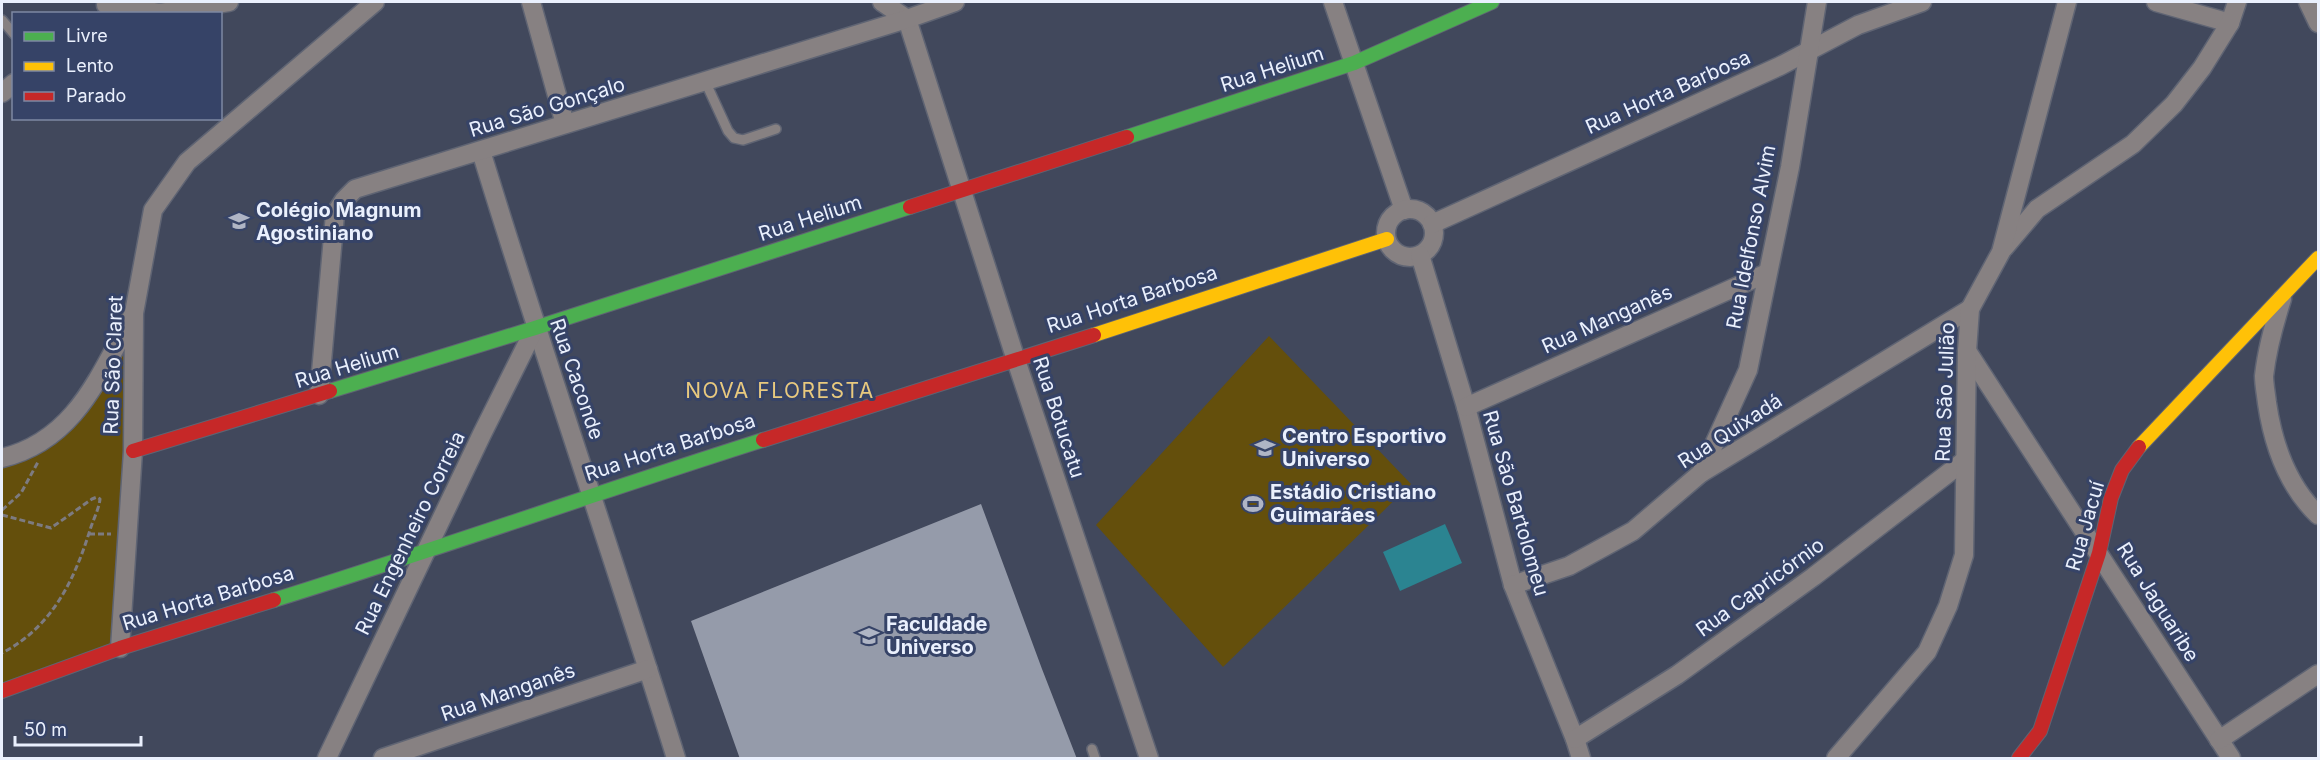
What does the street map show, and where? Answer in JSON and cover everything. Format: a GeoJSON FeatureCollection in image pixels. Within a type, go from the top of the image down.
{"type":"FeatureCollection","features":[{"type":"Feature","properties":{"kind":"street"},"geometry":{"type":"LineString","coordinates":[[166,12],[229,2]]}},
{"type":"Feature","properties":{"kind":"street","name":"Rua São Claret"},"geometry":{"type":"LineString","coordinates":[[120,648],[132,451],[134,313],[153,210],[187,162],[373,2]]}},
{"type":"Feature","properties":{"kind":"street"},"geometry":{"type":"LineString","coordinates":[[531,2],[565,124]]}},
{"type":"Feature","properties":{"kind":"street"},"geometry":{"type":"LineString","coordinates":[[882,2],[907,19]]}},
{"type":"Feature","properties":{"kind":"street","name":"Rua São Gonçalo"},"geometry":{"type":"LineString","coordinates":[[319,395],[335,214],[355,189],[907,19],[955,2]]}},
{"type":"Feature","properties":{"kind":"street"},"geometry":{"type":"LineString","coordinates":[[1333,2],[1404,210]]}},
{"type":"Feature","properties":{"kind":"street","name":"Rua Helium"},"geometry":{"type":"LineString","coordinates":[[132,451],[536,328],[1354,63],[1491,2]]}},
{"type":"Feature","properties":{"kind":"street","name":"Rua Idelfonso Alvim"},"geometry":{"type":"LineString","coordinates":[[1701,473],[1748,370],[1790,167],[1817,2]]}},
{"type":"Feature","properties":{"kind":"street","name":"Rua Horta Barbosa"},"geometry":{"type":"LineString","coordinates":[[1432,224],[1780,66],[1858,25],[1922,2]]}},
{"type":"Feature","properties":{"kind":"street","name":"Rua São Julião"},"geometry":{"type":"LineString","coordinates":[[1836,759],[1927,652],[1948,606],[1964,555],[1964,461],[1970,309],[2001,252],[2067,2]]}},
{"type":"Feature","properties":{"kind":"street"},"geometry":{"type":"LineString","coordinates":[[2156,2],[2230,23]]}},
{"type":"Feature","properties":{"kind":"street"},"geometry":{"type":"LineString","coordinates":[[2001,252],[2037,209],[2133,144],[2174,104],[2202,68],[2230,23],[2237,2]]}},
{"type":"Feature","properties":{"kind":"street"},"geometry":{"type":"LineString","coordinates":[[2308,2],[2319,23]]}},
{"type":"Feature","properties":{"kind":"street"},"geometry":{"type":"LineString","coordinates":[[104,7],[151,12]]}},
{"type":"Feature","properties":{"kind":"street","name":"Rua Botucatu"},"geometry":{"type":"LineString","coordinates":[[907,19],[1016,360],[1149,759]]}},
{"type":"Feature","properties":{"kind":"street","name":"Rua Caconde"},"geometry":{"type":"LineString","coordinates":[[481,151],[536,328],[593,494],[676,759]]}},
{"type":"Feature","properties":{"kind":"street"},"geometry":{"type":"LineString","coordinates":[[1404,210],[1422,213],[1432,224],[1434,237],[1431,244],[1420,255],[1404,256],[1391,247],[1387,239],[1388,225],[1398,213],[1404,210]]}},
{"type":"Feature","properties":{"kind":"street","name":"Rua Horta Barbosa"},"geometry":{"type":"LineString","coordinates":[[2,691],[120,648],[425,553],[593,494],[1387,239]]}},
{"type":"Feature","properties":{"kind":"street","name":"Rua São Bartolomeu"},"geometry":{"type":"LineString","coordinates":[[1420,255],[1466,407],[1513,585],[1581,759]]}},
{"type":"Feature","properties":{"kind":"street","name":"Rua Jacuí"},"geometry":{"type":"LineString","coordinates":[[2019,759],[2040,731],[2100,553],[2111,498],[2122,470],[2133,453],[2284,292],[2319,258]]}},
{"type":"Feature","properties":{"kind":"street","name":"Rua Manganês"},"geometry":{"type":"LineString","coordinates":[[1466,407],[1767,273]]}},
{"type":"Feature","properties":{"kind":"street"},"geometry":{"type":"LineString","coordinates":[[2284,292],[2271,335],[2264,378],[2270,423],[2283,465],[2306,503],[2319,514]]}},
{"type":"Feature","properties":{"kind":"street","name":"Rua Quixadá"},"geometry":{"type":"LineString","coordinates":[[1513,585],[1569,566],[1633,531],[1701,473],[1970,309]]}},
{"type":"Feature","properties":{"kind":"street"},"geometry":{"type":"LineString","coordinates":[[2,458],[46,440],[75,413],[134,313]]}},
{"type":"Feature","properties":{"kind":"street","name":"Rua Engenheiro Correia"},"geometry":{"type":"LineString","coordinates":[[327,759],[536,328]]}},
{"type":"Feature","properties":{"kind":"street","name":"Rua Jaguaribe"},"geometry":{"type":"LineString","coordinates":[[1967,351],[2100,553],[2231,759]]}},
{"type":"Feature","properties":{"kind":"street","name":"Rua Capricórnio"},"geometry":{"type":"LineString","coordinates":[[1575,739],[1677,675],[1813,577],[1964,461]]}},
{"type":"Feature","properties":{"kind":"street","name":"Rua Manganês"},"geometry":{"type":"LineString","coordinates":[[383,759],[648,669]]}},
{"type":"Feature","properties":{"kind":"street"},"geometry":{"type":"LineString","coordinates":[[2219,740],[2319,674]]}},
{"type":"Feature","properties":{"kind":"lane"},"geometry":{"type":"LineString","coordinates":[[2,20],[12,32]]}},
{"type":"Feature","properties":{"kind":"lane"},"geometry":{"type":"LineString","coordinates":[[705,81],[734,138],[743,140],[776,129]]}},
{"type":"Feature","properties":{"kind":"lane"},"geometry":{"type":"LineString","coordinates":[[1092,749],[1095,759]]}},
{"type":"Feature","properties":{"kind":"path"},"geometry":{"type":"LineString","coordinates":[[2,510],[21,493],[40,457],[46,440]]}},
{"type":"Feature","properties":{"kind":"path"},"geometry":{"type":"LineString","coordinates":[[2,515],[51,528],[97,497],[100,502],[76,571],[62,597],[39,625],[2,653]]}},
{"type":"Feature","properties":{"kind":"path"},"geometry":{"type":"LineString","coordinates":[[89,534],[127,533]]}},
{"type":"Feature","properties":{"kind":"shaded area","name":"Estádio Cristiano Guimarães"},"geometry":{"type":"Polygon","coordinates":[[[1269,336],[1411,484],[1223,667],[1096,525],[1269,336]]]}},
{"type":"Feature","properties":{"kind":"shaded area"},"geometry":{"type":"Polygon","coordinates":[[[116,353],[129,359],[114,650],[2,687],[2,459],[45,442],[116,353]]]}},
{"type":"Feature","properties":{"kind":"shaded area"},"geometry":{"type":"Polygon","coordinates":[[[1445,524],[1462,563],[1400,591],[1383,552],[1445,524]]]}},
{"type":"Feature","properties":{"kind":"building"},"geometry":{"type":"Polygon","coordinates":[[[981,504],[1077,759],[740,759],[691,621],[981,504]]]}},
{"type":"Feature","properties":{"kind":"traffic: fast"},"geometry":{"type":"LineString","coordinates":[[1127,137],[1354,63],[1492,2]]}},
{"type":"Feature","properties":{"kind":"traffic: fast"},"geometry":{"type":"LineString","coordinates":[[330,391],[535,328],[910,207]]}},
{"type":"Feature","properties":{"kind":"traffic: fast"},"geometry":{"type":"LineString","coordinates":[[274,600],[763,440]]}},
{"type":"Feature","properties":{"kind":"traffic: slow"},"geometry":{"type":"LineString","coordinates":[[1094,335],[1387,239]]}},
{"type":"Feature","properties":{"kind":"traffic: slow"},"geometry":{"type":"LineString","coordinates":[[2139,447],[2318,258]]}},
{"type":"Feature","properties":{"kind":"traffic: jam"},"geometry":{"type":"LineString","coordinates":[[910,207],[1127,137]]}},
{"type":"Feature","properties":{"kind":"traffic: jam"},"geometry":{"type":"LineString","coordinates":[[763,440],[1094,335]]}},
{"type":"Feature","properties":{"kind":"traffic: jam"},"geometry":{"type":"LineString","coordinates":[[133,451],[330,391]]}},
{"type":"Feature","properties":{"kind":"traffic: jam"},"geometry":{"type":"LineString","coordinates":[[2019,758],[2040,731],[2099,553],[2111,498],[2122,470],[2139,447]]}},
{"type":"Feature","properties":{"kind":"traffic: jam"},"geometry":{"type":"LineString","coordinates":[[2,691],[120,648],[274,600]]}},
{"type":"Feature","properties":{"kind":"place","name":"Colégio Magnum Agostiniano"},"geometry":{"type":"Point","coordinates":[239,221]}},
{"type":"Feature","properties":{"kind":"place","name":"Centro Esportivo Universo"},"geometry":{"type":"Point","coordinates":[1265,448]}},
{"type":"Feature","properties":{"kind":"place","name":"Estádio Cristiano Guimarães"},"geometry":{"type":"Point","coordinates":[1253,504]}},
{"type":"Feature","properties":{"kind":"place","name":"Faculdade Universo"},"geometry":{"type":"Point","coordinates":[869,636]}},
{"type":"Feature","properties":{"kind":"district","name":"NOVA FLORESTA"},"geometry":{"type":"Point","coordinates":[780,391]}}]}
